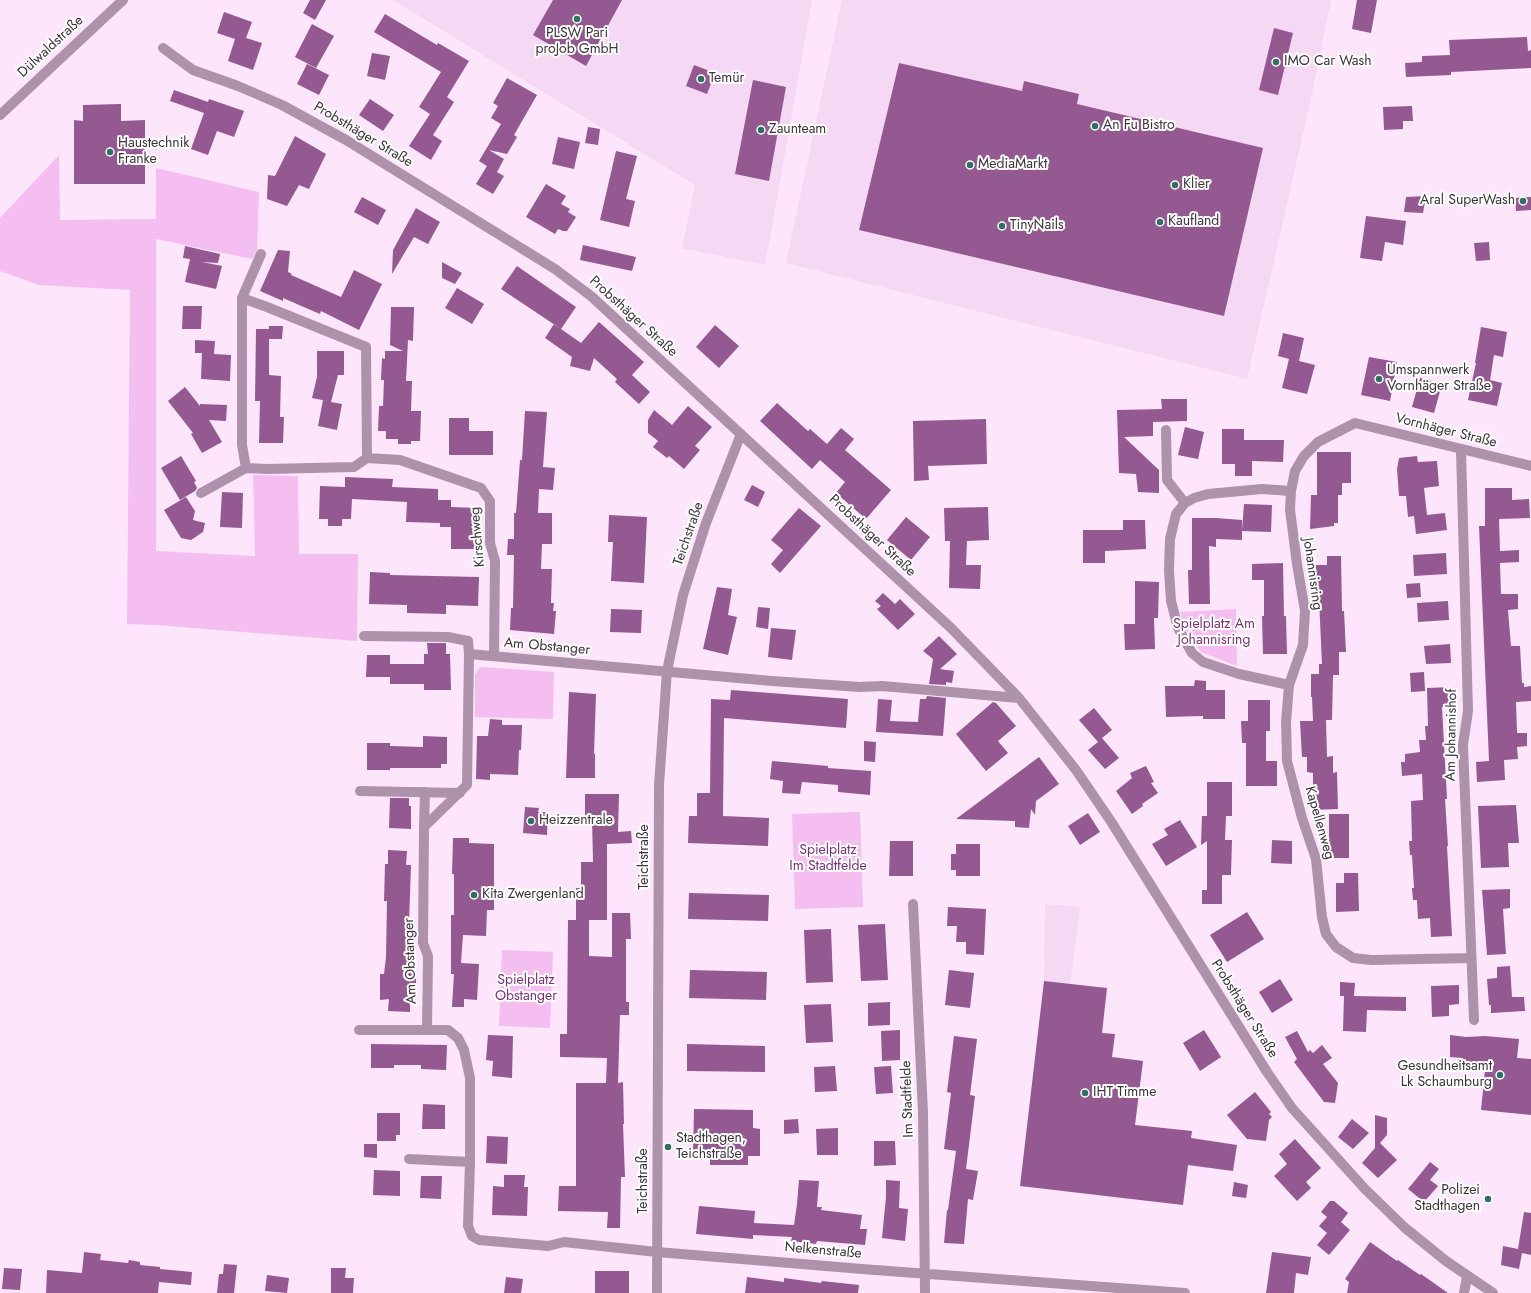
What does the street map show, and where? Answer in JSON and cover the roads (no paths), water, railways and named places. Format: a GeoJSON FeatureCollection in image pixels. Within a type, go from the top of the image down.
{"type":"FeatureCollection","features":[{"type":"Feature","properties":{"kind":"street","name":"Dülwaldstraße"},"geometry":{"type":"LineString","coordinates":[[0,115],[122,0]]}},
{"type":"Feature","properties":{"kind":"street","name":"Probsthäger Straße"},"geometry":{"type":"LineString","coordinates":[[163,48],[193,70],[238,86],[282,105],[340,136],[555,269],[591,296],[951,628],[1019,698],[1076,770],[1112,823],[1267,1072],[1292,1108],[1364,1188],[1404,1227],[1467,1277],[1493,1293]]}},
{"type":"Feature","properties":{"kind":"street"},"geometry":{"type":"LineString","coordinates":[[246,468],[242,445],[242,298],[261,254]]}},
{"type":"Feature","properties":{"kind":"street"},"geometry":{"type":"LineString","coordinates":[[201,493],[246,468],[268,469],[354,467],[367,458],[366,347],[267,306],[242,298]]}},
{"type":"Feature","properties":{"kind":"street","name":"Vornhäger Straße"},"geometry":{"type":"LineString","coordinates":[[1355,423],[1531,466]]}},
{"type":"Feature","properties":{"kind":"street","name":"Johannisring"},"geometry":{"type":"LineString","coordinates":[[1289,685],[1303,645],[1305,610],[1290,510],[1295,471],[1304,456],[1318,442],[1355,423]]}},
{"type":"Feature","properties":{"kind":"street"},"geometry":{"type":"LineString","coordinates":[[1166,430],[1167,480],[1185,503]]}},
{"type":"Feature","properties":{"kind":"street","name":"Teichstraße"},"geometry":{"type":"LineString","coordinates":[[657,1293],[659,785],[667,671],[683,595],[706,523],[741,434]]}},
{"type":"Feature","properties":{"kind":"street","name":"Am Johannishof"},"geometry":{"type":"LineString","coordinates":[[1461,450],[1468,711],[1463,745],[1474,1020]]}},
{"type":"Feature","properties":{"kind":"street","name":"Kirschweg"},"geometry":{"type":"LineString","coordinates":[[367,458],[400,460],[481,488],[490,501],[490,543],[495,561],[494,656]]}},
{"type":"Feature","properties":{"kind":"street"},"geometry":{"type":"LineString","coordinates":[[1289,685],[1239,674],[1204,662],[1192,653],[1178,628],[1171,602],[1168,571],[1170,539],[1176,514],[1185,503],[1194,498],[1208,494],[1262,489],[1292,491]]}},
{"type":"Feature","properties":{"kind":"street"},"geometry":{"type":"LineString","coordinates":[[364,636],[448,637],[468,641],[468,785],[424,827]]}},
{"type":"Feature","properties":{"kind":"street","name":"Am Obstanger"},"geometry":{"type":"LineString","coordinates":[[469,654],[667,671]]}},
{"type":"Feature","properties":{"kind":"street"},"geometry":{"type":"LineString","coordinates":[[667,671],[860,687],[882,686],[1019,698]]}},
{"type":"Feature","properties":{"kind":"street","name":"Kapellenweg"},"geometry":{"type":"LineString","coordinates":[[1289,685],[1286,722],[1287,761],[1302,818],[1316,859],[1322,917],[1326,934],[1336,947],[1353,958],[1372,960],[1471,958]]}},
{"type":"Feature","properties":{"kind":"street"},"geometry":{"type":"LineString","coordinates":[[360,791],[460,793]]}},
{"type":"Feature","properties":{"kind":"street","name":"Am Obstanger"},"geometry":{"type":"LineString","coordinates":[[424,792],[423,943],[428,956],[427,1030]]}},
{"type":"Feature","properties":{"kind":"street","name":"Im Stadtfelde"},"geometry":{"type":"LineString","coordinates":[[914,904],[923,1112],[925,1293]]}},
{"type":"Feature","properties":{"kind":"street"},"geometry":{"type":"LineString","coordinates":[[359,1030],[448,1030],[458,1038],[464,1050],[470,1078],[470,1162],[410,1159]]}},
{"type":"Feature","properties":{"kind":"street","name":"Nelkenstraße"},"geometry":{"type":"LineString","coordinates":[[470,1162],[468,1226],[472,1236],[479,1240],[548,1246],[564,1242],[657,1252],[1185,1293]]}},
{"type":"Feature","properties":{"kind":"street"},"geometry":{"type":"LineString","coordinates":[[1464,1293],[1467,1277]]}},
{"type":"Feature","properties":{"kind":"place","name":"PLSW Pari proJob GmbH"},"geometry":{"type":"Point","coordinates":[577,19]}},
{"type":"Feature","properties":{"kind":"place","name":"IMO Car Wash"},"geometry":{"type":"Point","coordinates":[1276,62]}},
{"type":"Feature","properties":{"kind":"place","name":"Temür"},"geometry":{"type":"Point","coordinates":[701,79]}},
{"type":"Feature","properties":{"kind":"place","name":"An Fu Bistro"},"geometry":{"type":"Point","coordinates":[1095,126]}},
{"type":"Feature","properties":{"kind":"place","name":"Zaunteam"},"geometry":{"type":"Point","coordinates":[761,130]}},
{"type":"Feature","properties":{"kind":"place","name":"Haustechnik Franke"},"geometry":{"type":"Point","coordinates":[110,152]}},
{"type":"Feature","properties":{"kind":"place","name":"MediaMarkt"},"geometry":{"type":"Point","coordinates":[970,165]}},
{"type":"Feature","properties":{"kind":"place","name":"Klier"},"geometry":{"type":"Point","coordinates":[1175,185]}},
{"type":"Feature","properties":{"kind":"place","name":"Aral SuperWash"},"geometry":{"type":"Point","coordinates":[1523,201]}},
{"type":"Feature","properties":{"kind":"place","name":"Kaufland"},"geometry":{"type":"Point","coordinates":[1160,222]}},
{"type":"Feature","properties":{"kind":"place","name":"TinyNails"},"geometry":{"type":"Point","coordinates":[1002,226]}},
{"type":"Feature","properties":{"kind":"place","name":"Umspannwerk Vornhäger Straße"},"geometry":{"type":"Point","coordinates":[1379,379]}},
{"type":"Feature","properties":{"kind":"place","name":"Heizzentrale"},"geometry":{"type":"Point","coordinates":[531,821]}},
{"type":"Feature","properties":{"kind":"place","name":"Kita Zwergenland"},"geometry":{"type":"Point","coordinates":[474,895]}},
{"type":"Feature","properties":{"kind":"place","name":"Gesundheitsamt Lk Schaumburg"},"geometry":{"type":"Point","coordinates":[1500,1075]}},
{"type":"Feature","properties":{"kind":"place","name":"IHT Timme"},"geometry":{"type":"Point","coordinates":[1085,1093]}},
{"type":"Feature","properties":{"kind":"place","name":"Stadthagen, Teichstraße"},"geometry":{"type":"Point","coordinates":[668,1147]}},
{"type":"Feature","properties":{"kind":"place","name":"Polizei Stadthagen"},"geometry":{"type":"Point","coordinates":[1488,1199]}},
{"type":"Feature","properties":{"kind":"park label","name":"Spielplatz Am Johannisring"},"geometry":{"type":"Point","coordinates":[1214,634]}},
{"type":"Feature","properties":{"kind":"park label","name":"Spielplatz Im Stadtfelde"},"geometry":{"type":"Point","coordinates":[828,860]}},
{"type":"Feature","properties":{"kind":"park label","name":"Spielplatz Obstanger"},"geometry":{"type":"Point","coordinates":[526,990]}}]}
